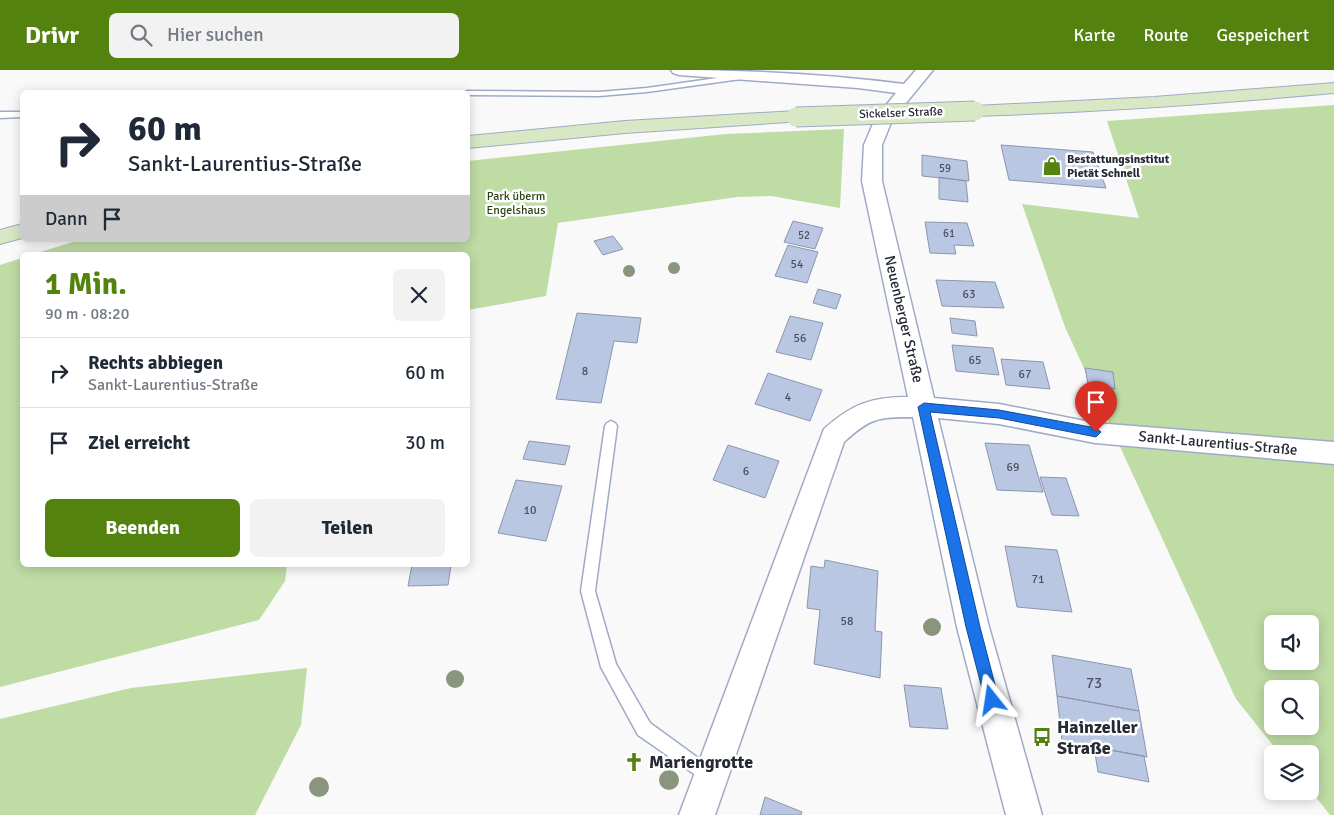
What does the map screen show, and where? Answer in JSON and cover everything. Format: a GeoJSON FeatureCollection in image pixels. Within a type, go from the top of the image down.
{"type":"FeatureCollection","features":[{"type":"Feature","properties":{"kind":"main road","name":"Sickelser Straße"},"geometry":{"type":"LineString","coordinates":[[470,142],[625,127],[796,117],[1125,105],[1334,88]]}},
{"type":"Feature","properties":{"kind":"main road"},"geometry":{"type":"LineString","coordinates":[[0,237],[20,232]]}},
{"type":"Feature","properties":{"kind":"street"},"geometry":{"type":"LineString","coordinates":[[679,70],[858,83],[908,90]]}},
{"type":"Feature","properties":{"kind":"street","name":"Neuenberger Straße"},"geometry":{"type":"LineString","coordinates":[[925,70],[884,119],[873,145],[872,181],[973,627],[1024,815]]}},
{"type":"Feature","properties":{"kind":"street"},"geometry":{"type":"LineString","coordinates":[[697,815],[833,436],[867,410],[886,407],[924,407]]}},
{"type":"Feature","properties":{"kind":"street","name":"Sankt-Laurentius-Straße"},"geometry":{"type":"LineString","coordinates":[[924,407],[999,414],[1096,432],[1334,453]]}},
{"type":"Feature","properties":{"kind":"lane"},"geometry":{"type":"LineString","coordinates":[[470,93],[599,94],[647,90],[753,75]]}},
{"type":"Feature","properties":{"kind":"lane"},"geometry":{"type":"LineString","coordinates":[[0,115],[20,115]]}},
{"type":"Feature","properties":{"kind":"lane"},"geometry":{"type":"LineString","coordinates":[[611,426],[588,591],[610,668],[644,728],[710,777]]}},
{"type":"Feature","properties":{"kind":"green space"},"geometry":{"type":"Polygon","coordinates":[[[1334,105],[1334,815],[1330,815],[1318,800],[1319,745],[1273,745],[1265,735],[1319,735],[1319,680],[1264,680],[1264,734],[1236,699],[1065,327],[1022,204],[1139,218],[1107,121],[1334,105]]]}},
{"type":"Feature","properties":{"kind":"green space","name":"Park überm Engelshaus"},"geometry":{"type":"Polygon","coordinates":[[[844,129],[840,208],[771,196],[737,197],[558,223],[546,296],[470,310],[470,252],[41,252],[73,242],[470,242],[470,161],[726,134],[844,129]]]}},
{"type":"Feature","properties":{"kind":"green space"},"geometry":{"type":"Polygon","coordinates":[[[20,259],[20,567],[287,567],[285,581],[259,620],[0,687],[0,265],[20,259]]]}},
{"type":"Feature","properties":{"kind":"green space"},"geometry":{"type":"Polygon","coordinates":[[[307,668],[301,725],[255,815],[0,815],[0,719],[131,688],[307,668]]]}},
{"type":"Feature","properties":{"kind":"building","name":"Bestattungsinstitut Pietät Schnell"},"geometry":{"type":"Polygon","coordinates":[[[1001,145],[1093,152],[1106,188],[1009,180],[1001,145]]]}},
{"type":"Feature","properties":{"kind":"building"},"geometry":{"type":"Polygon","coordinates":[[[922,155],[967,161],[969,181],[922,176],[922,155]]]}},
{"type":"Feature","properties":{"kind":"building"},"geometry":{"type":"Polygon","coordinates":[[[939,177],[966,181],[968,202],[939,199],[939,177]]]}},
{"type":"Feature","properties":{"kind":"building"},"geometry":{"type":"Polygon","coordinates":[[[793,221],[823,228],[815,249],[784,242],[793,221]]]}},
{"type":"Feature","properties":{"kind":"building"},"geometry":{"type":"Polygon","coordinates":[[[925,222],[967,223],[974,246],[954,245],[956,254],[930,253],[925,222]]]}},
{"type":"Feature","properties":{"kind":"building"},"geometry":{"type":"Polygon","coordinates":[[[613,236],[623,249],[603,255],[594,241],[613,236]]]}},
{"type":"Feature","properties":{"kind":"building"},"geometry":{"type":"Polygon","coordinates":[[[788,245],[818,252],[807,283],[775,276],[788,245]]]}},
{"type":"Feature","properties":{"kind":"building"},"geometry":{"type":"Polygon","coordinates":[[[936,280],[995,282],[1004,308],[942,306],[936,280]]]}},
{"type":"Feature","properties":{"kind":"building"},"geometry":{"type":"Polygon","coordinates":[[[818,289],[841,295],[836,309],[813,303],[818,289]]]}},
{"type":"Feature","properties":{"kind":"building"},"geometry":{"type":"Polygon","coordinates":[[[577,313],[641,318],[637,343],[614,341],[601,403],[556,399],[577,313]]]}},
{"type":"Feature","properties":{"kind":"building"},"geometry":{"type":"Polygon","coordinates":[[[790,316],[823,323],[811,360],[776,352],[790,316]]]}},
{"type":"Feature","properties":{"kind":"building"},"geometry":{"type":"Polygon","coordinates":[[[950,318],[975,321],[977,336],[952,333],[950,318]]]}},
{"type":"Feature","properties":{"kind":"building"},"geometry":{"type":"Polygon","coordinates":[[[952,345],[993,348],[999,375],[956,371],[952,345]]]}},
{"type":"Feature","properties":{"kind":"building"},"geometry":{"type":"Polygon","coordinates":[[[1001,359],[1043,362],[1050,389],[1006,385],[1001,359]]]}},
{"type":"Feature","properties":{"kind":"building"},"geometry":{"type":"Polygon","coordinates":[[[1085,368],[1113,372],[1115,389],[1088,384],[1085,368]]]}},
{"type":"Feature","properties":{"kind":"building"},"geometry":{"type":"Polygon","coordinates":[[[768,373],[822,390],[810,421],[755,404],[768,373]]]}},
{"type":"Feature","properties":{"kind":"building"},"geometry":{"type":"Polygon","coordinates":[[[529,441],[570,446],[565,465],[523,459],[529,441]]]}},
{"type":"Feature","properties":{"kind":"building"},"geometry":{"type":"Polygon","coordinates":[[[985,443],[1029,445],[1043,492],[997,490],[985,443]]]}},
{"type":"Feature","properties":{"kind":"building"},"geometry":{"type":"Polygon","coordinates":[[[728,445],[779,461],[765,498],[713,480],[728,445]]]}},
{"type":"Feature","properties":{"kind":"building"},"geometry":{"type":"Polygon","coordinates":[[[1040,477],[1066,478],[1079,516],[1052,515],[1040,477]]]}},
{"type":"Feature","properties":{"kind":"building"},"geometry":{"type":"Polygon","coordinates":[[[516,480],[562,486],[546,541],[498,533],[516,480]]]}},
{"type":"Feature","properties":{"kind":"building"},"geometry":{"type":"Polygon","coordinates":[[[1005,546],[1057,550],[1072,612],[1017,607],[1005,546]]]}},
{"type":"Feature","properties":{"kind":"building"},"geometry":{"type":"Polygon","coordinates":[[[825,560],[878,571],[875,631],[882,632],[880,678],[814,664],[820,610],[807,608],[811,566],[824,568],[825,560]]]}},
{"type":"Feature","properties":{"kind":"building"},"geometry":{"type":"Polygon","coordinates":[[[412,567],[451,567],[448,585],[408,586],[412,567]]]}},
{"type":"Feature","properties":{"kind":"building"},"geometry":{"type":"Polygon","coordinates":[[[1052,655],[1131,669],[1139,711],[1057,696],[1052,655]]]}},
{"type":"Feature","properties":{"kind":"building"},"geometry":{"type":"Polygon","coordinates":[[[904,685],[941,688],[948,729],[910,727],[904,685]]]}},
{"type":"Feature","properties":{"kind":"building"},"geometry":{"type":"Polygon","coordinates":[[[1057,696],[1139,711],[1147,757],[1062,741],[1057,696]]]}},
{"type":"Feature","properties":{"kind":"building"},"geometry":{"type":"Polygon","coordinates":[[[1094,747],[1144,756],[1149,782],[1098,772],[1094,747]]]}},
{"type":"Feature","properties":{"kind":"building"},"geometry":{"type":"Polygon","coordinates":[[[765,797],[802,812],[801,815],[760,815],[765,797]]]}},
{"type":"Feature","properties":{"kind":"place","name":"Bestattungsinstitut Pietät Schnell"},"geometry":{"type":"Point","coordinates":[1052,166]}},
{"type":"Feature","properties":{"kind":"place","name":"Hainzeller Straße"},"geometry":{"type":"Point","coordinates":[1042,737]}},
{"type":"Feature","properties":{"kind":"place","name":"Mariengrotte"},"geometry":{"type":"Point","coordinates":[634,762]}},
{"type":"Feature","properties":{"kind":"route"},"geometry":{"type":"LineString","coordinates":[[992,700],[973,627],[924,407],[999,414],[1096,432]]}}]}
